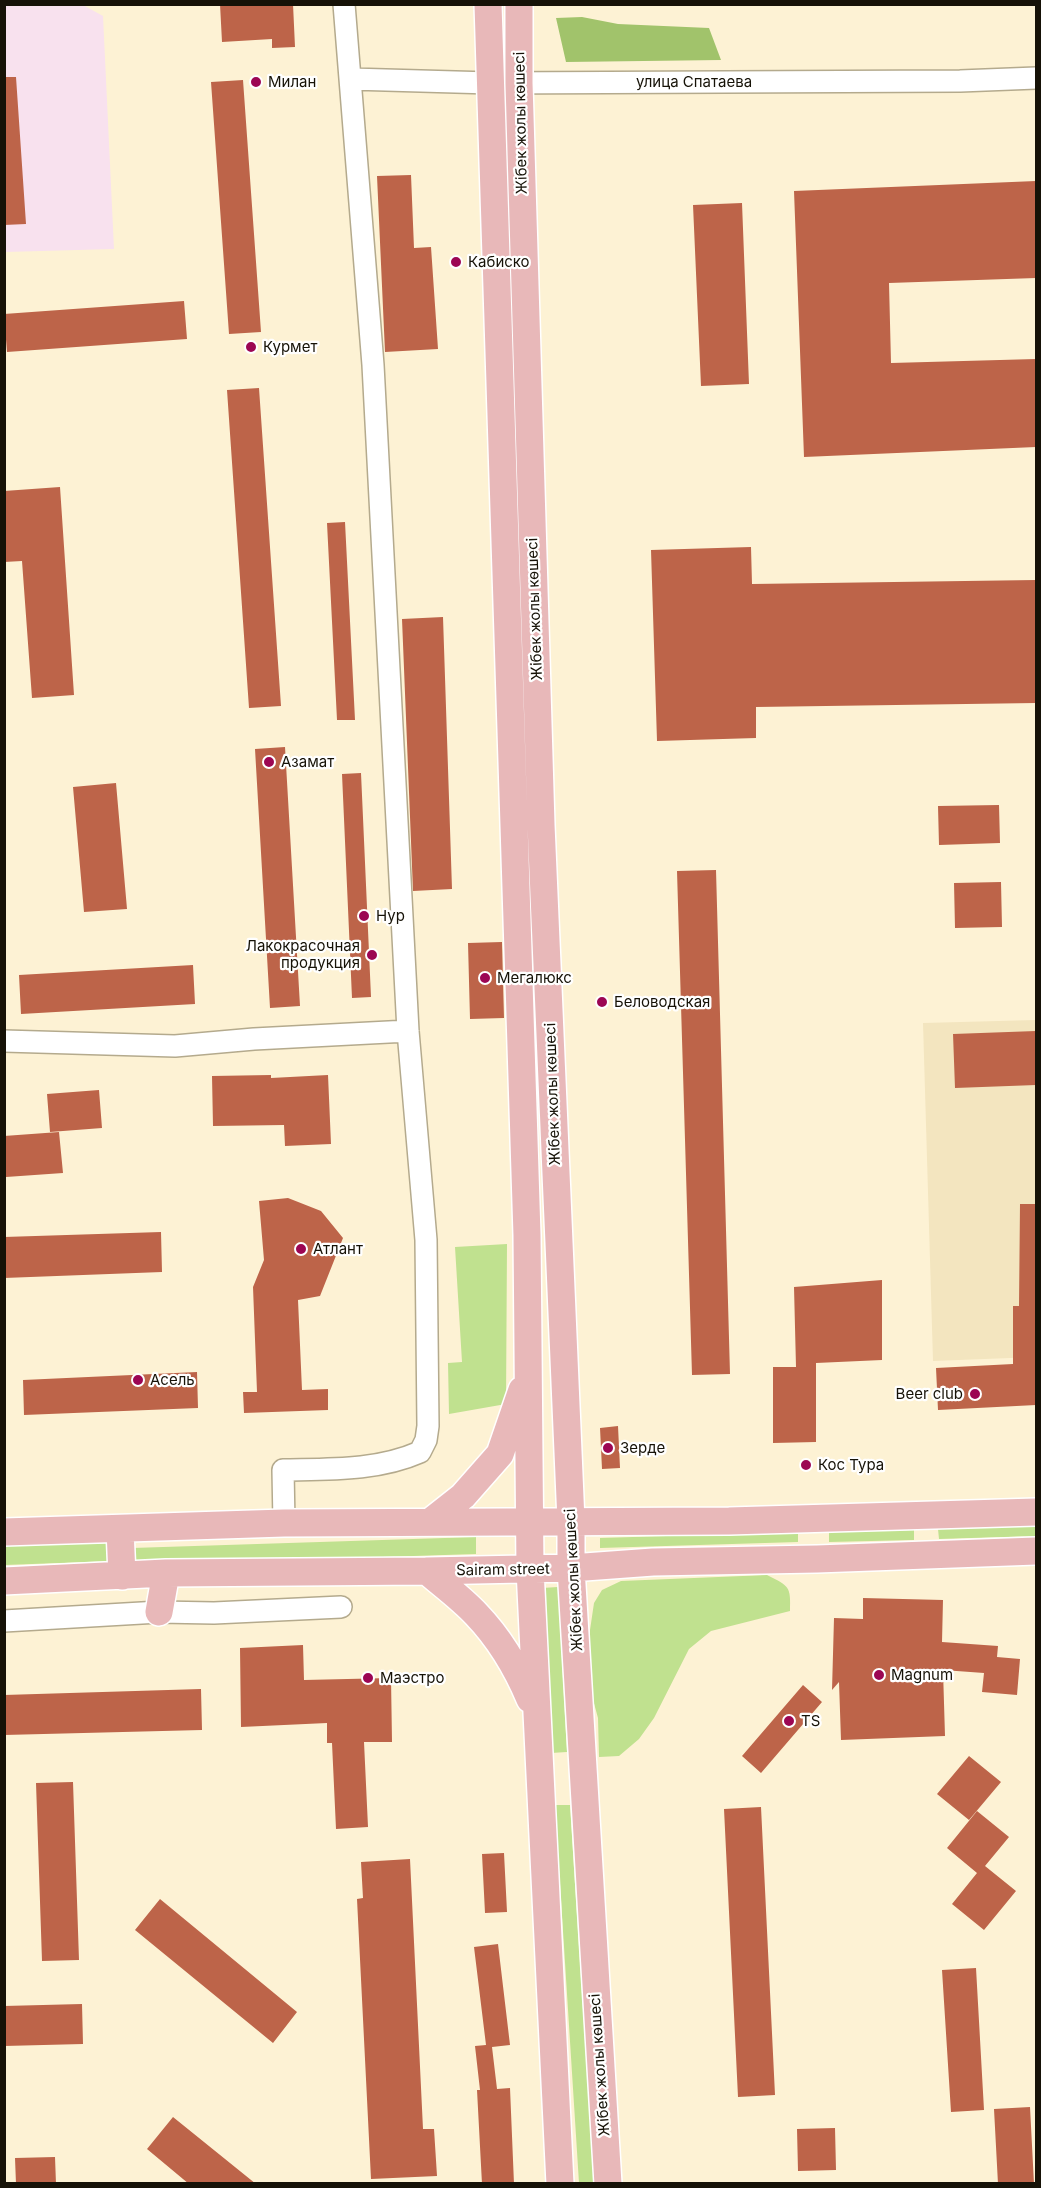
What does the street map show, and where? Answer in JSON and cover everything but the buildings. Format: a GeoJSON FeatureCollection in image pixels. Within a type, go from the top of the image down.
{"type":"FeatureCollection","features":[{"type":"Feature","properties":{"kind":"main road","name":"Жібек жолы көшесі"},"geometry":{"type":"LineString","coordinates":[[488,4],[527,1223],[530,1569],[560,2184]]}},
{"type":"Feature","properties":{"kind":"main road","name":"Жібек жолы көшесі"},"geometry":{"type":"LineString","coordinates":[[519,4],[519,83],[541,825],[571,1521],[571,1568],[608,2184]]}},
{"type":"Feature","properties":{"kind":"main road"},"geometry":{"type":"LineString","coordinates":[[430,1522],[463,1496],[500,1454],[528,1372]]}},
{"type":"Feature","properties":{"kind":"main road"},"geometry":{"type":"LineString","coordinates":[[4,1532],[284,1523],[814,1519],[1036,1512]]}},
{"type":"Feature","properties":{"kind":"main road"},"geometry":{"type":"LineString","coordinates":[[814,1519],[817,1559]]}},
{"type":"Feature","properties":{"kind":"main road"},"geometry":{"type":"LineString","coordinates":[[120,1529],[122,1576]]}},
{"type":"Feature","properties":{"kind":"main road","name":"Sairam street"},"geometry":{"type":"LineString","coordinates":[[4,1581],[166,1573],[571,1568],[653,1562],[1036,1551]]}},
{"type":"Feature","properties":{"kind":"main road"},"geometry":{"type":"LineString","coordinates":[[427,1571],[475,1612],[498,1640],[520,1675],[536,1711]]}},
{"type":"Feature","properties":{"kind":"main road"},"geometry":{"type":"LineString","coordinates":[[159,1612],[166,1573]]}},
{"type":"Feature","properties":{"kind":"street"},"geometry":{"type":"LineString","coordinates":[[284,1523],[283,1470],[355,1468],[404,1459],[420,1452],[426,1440],[428,1405],[426,1240],[408,1031],[373,377],[344,4]]}},
{"type":"Feature","properties":{"kind":"street","name":"улица Спатаева"},"geometry":{"type":"LineString","coordinates":[[351,79],[519,83],[960,81],[1036,78]]}},
{"type":"Feature","properties":{"kind":"street"},"geometry":{"type":"LineString","coordinates":[[4,1041],[175,1046],[254,1039],[408,1031]]}},
{"type":"Feature","properties":{"kind":"street"},"geometry":{"type":"LineString","coordinates":[[4,1621],[159,1612],[214,1613],[341,1607]]}},
{"type":"Feature","properties":{"kind":"shaded area"},"geometry":{"type":"Polygon","coordinates":[[[4,5],[83,5],[103,16],[114,249],[5,252],[4,5]]]}},
{"type":"Feature","properties":{"kind":"shaded area"},"geometry":{"type":"Polygon","coordinates":[[[1036,1020],[1036,1357],[933,1361],[923,1023],[1036,1020]]]}},
{"type":"Feature","properties":{"kind":"green space"},"geometry":{"type":"Polygon","coordinates":[[[582,17],[618,24],[709,28],[721,60],[566,62],[556,18],[582,17]]]}},
{"type":"Feature","properties":{"kind":"green space"},"geometry":{"type":"Polygon","coordinates":[[[507,1244],[506,1404],[449,1414],[448,1363],[462,1362],[455,1247],[507,1244]]]}},
{"type":"Feature","properties":{"kind":"green space"},"geometry":{"type":"Polygon","coordinates":[[[1036,1526],[1036,1536],[939,1539],[938,1529],[1036,1526]]]}},
{"type":"Feature","properties":{"kind":"green space"},"geometry":{"type":"Polygon","coordinates":[[[914,1530],[914,1540],[829,1542],[829,1532],[914,1530]]]}},
{"type":"Feature","properties":{"kind":"green space"},"geometry":{"type":"Polygon","coordinates":[[[798,1532],[798,1542],[600,1548],[600,1538],[798,1532]]]}},
{"type":"Feature","properties":{"kind":"green space"},"geometry":{"type":"Polygon","coordinates":[[[476,1537],[476,1554],[133,1565],[132,1548],[476,1537]]]}},
{"type":"Feature","properties":{"kind":"green space"},"geometry":{"type":"Polygon","coordinates":[[[114,1543],[114,1561],[5,1565],[4,1546],[114,1543]]]}},
{"type":"Feature","properties":{"kind":"green space"},"geometry":{"type":"Polygon","coordinates":[[[767,1575],[787,1588],[790,1596],[790,1611],[711,1631],[689,1649],[654,1718],[639,1739],[619,1756],[599,1757],[598,1718],[592,1696],[589,1669],[590,1630],[594,1603],[602,1590],[621,1581],[767,1575]]]}},
{"type":"Feature","properties":{"kind":"green space"},"geometry":{"type":"Polygon","coordinates":[[[558,1587],[567,1752],[551,1753],[542,1588],[558,1587]]]}},
{"type":"Feature","properties":{"kind":"green space"},"geometry":{"type":"Polygon","coordinates":[[[555,1805],[570,1805],[594,2183],[579,2183],[555,1805]]]}},
{"type":"Feature","properties":{"kind":"place","name":"Милан"},"geometry":{"type":"Point","coordinates":[256,82]}},
{"type":"Feature","properties":{"kind":"place","name":"Кабиско"},"geometry":{"type":"Point","coordinates":[456,262]}},
{"type":"Feature","properties":{"kind":"place","name":"Курмет"},"geometry":{"type":"Point","coordinates":[251,347]}},
{"type":"Feature","properties":{"kind":"place","name":"Азамат"},"geometry":{"type":"Point","coordinates":[269,762]}},
{"type":"Feature","properties":{"kind":"place","name":"Нур"},"geometry":{"type":"Point","coordinates":[364,916]}},
{"type":"Feature","properties":{"kind":"place","name":"Лакокрасочная продукция"},"geometry":{"type":"Point","coordinates":[372,955]}},
{"type":"Feature","properties":{"kind":"place","name":"Мегалюкс"},"geometry":{"type":"Point","coordinates":[485,978]}},
{"type":"Feature","properties":{"kind":"place","name":"Беловодская"},"geometry":{"type":"Point","coordinates":[602,1002]}},
{"type":"Feature","properties":{"kind":"place","name":"Атлант"},"geometry":{"type":"Point","coordinates":[301,1249]}},
{"type":"Feature","properties":{"kind":"place","name":"Асель"},"geometry":{"type":"Point","coordinates":[138,1380]}},
{"type":"Feature","properties":{"kind":"place","name":"Beer club"},"geometry":{"type":"Point","coordinates":[975,1394]}},
{"type":"Feature","properties":{"kind":"place","name":"Зерде"},"geometry":{"type":"Point","coordinates":[608,1448]}},
{"type":"Feature","properties":{"kind":"place","name":"Кос Тура"},"geometry":{"type":"Point","coordinates":[806,1465]}},
{"type":"Feature","properties":{"kind":"place","name":"Magnum"},"geometry":{"type":"Point","coordinates":[879,1675]}},
{"type":"Feature","properties":{"kind":"place","name":"Маэстро"},"geometry":{"type":"Point","coordinates":[368,1678]}},
{"type":"Feature","properties":{"kind":"place","name":"TS"},"geometry":{"type":"Point","coordinates":[789,1721]}}]}
